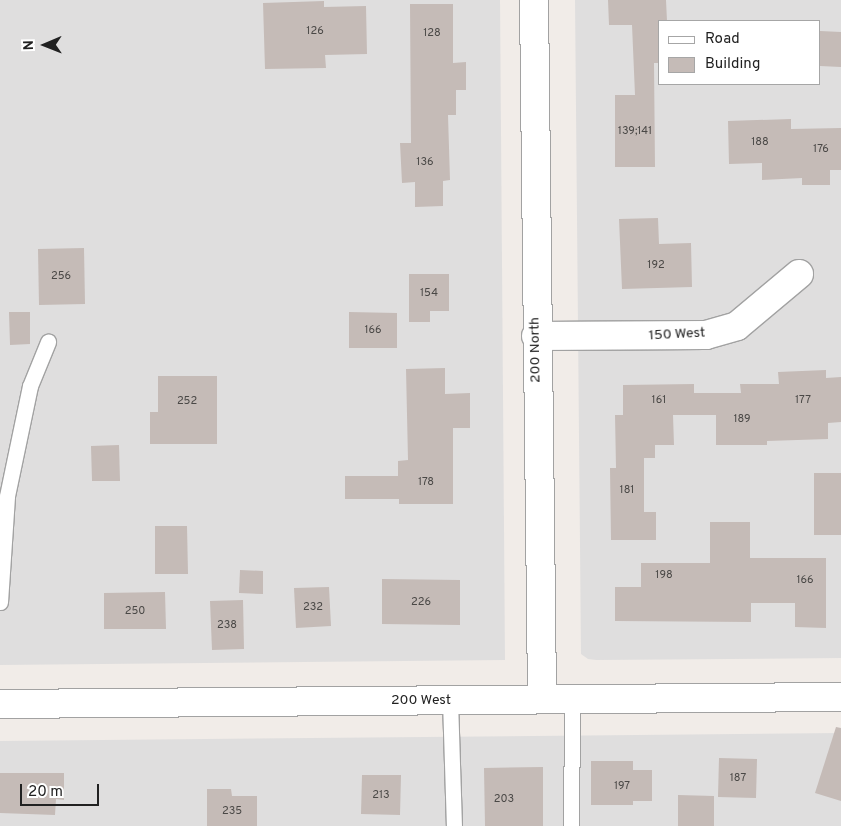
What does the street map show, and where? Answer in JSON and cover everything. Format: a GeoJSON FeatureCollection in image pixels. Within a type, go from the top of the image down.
{"type":"FeatureCollection","features":[{"type":"Feature","properties":{"kind":"street","name":"200 North"},"geometry":{"type":"LineString","coordinates":[[534,0],[536,336],[542,700]]}},
{"type":"Feature","properties":{"kind":"street","name":"150 West"},"geometry":{"type":"LineString","coordinates":[[536,336],[706,335],[737,326],[799,274]]}},
{"type":"Feature","properties":{"kind":"street","name":"200 West"},"geometry":{"type":"LineString","coordinates":[[0,704],[841,697]]}},
{"type":"Feature","properties":{"kind":"lane"},"geometry":{"type":"LineString","coordinates":[[0,602],[7,496],[30,386],[48,342]]}},
{"type":"Feature","properties":{"kind":"lane"},"geometry":{"type":"LineString","coordinates":[[571,826],[572,699]]}},
{"type":"Feature","properties":{"kind":"lane"},"geometry":{"type":"LineString","coordinates":[[450,700],[454,826]]}},
{"type":"Feature","properties":{"kind":"shaded area"},"geometry":{"type":"Polygon","coordinates":[[[0,0],[500,0],[505,660],[0,665],[0,0]]]}},
{"type":"Feature","properties":{"kind":"shaded area"},"geometry":{"type":"Polygon","coordinates":[[[575,0],[841,0],[841,658],[588,659],[581,654],[575,0]]]}},
{"type":"Feature","properties":{"kind":"shaded area"},"geometry":{"type":"Polygon","coordinates":[[[841,733],[841,826],[0,826],[0,741],[841,733]]]}},
{"type":"Feature","properties":{"kind":"building"},"geometry":{"type":"Polygon","coordinates":[[[608,0],[666,0],[667,20],[658,20],[658,63],[654,63],[655,167],[615,167],[615,95],[635,95],[632,25],[609,25],[608,0]]]}},
{"type":"Feature","properties":{"kind":"building"},"geometry":{"type":"Polygon","coordinates":[[[324,1],[324,7],[366,6],[367,54],[325,55],[326,68],[265,69],[263,3],[324,1]]]}},
{"type":"Feature","properties":{"kind":"building"},"geometry":{"type":"Polygon","coordinates":[[[410,4],[453,4],[453,63],[466,62],[466,90],[456,90],[456,115],[448,115],[450,180],[443,181],[443,206],[415,207],[415,182],[402,183],[400,143],[411,143],[410,4]]]}},
{"type":"Feature","properties":{"kind":"building"},"geometry":{"type":"Polygon","coordinates":[[[821,31],[841,32],[841,67],[821,66],[821,31]]]}},
{"type":"Feature","properties":{"kind":"building"},"geometry":{"type":"Polygon","coordinates":[[[791,119],[791,129],[841,128],[841,170],[830,170],[830,185],[802,185],[802,178],[762,180],[762,163],[729,164],[728,121],[791,119]]]}},
{"type":"Feature","properties":{"kind":"building"},"geometry":{"type":"Polygon","coordinates":[[[658,218],[659,244],[691,243],[692,287],[622,289],[619,219],[658,218]]]}},
{"type":"Feature","properties":{"kind":"building"},"geometry":{"type":"Polygon","coordinates":[[[84,248],[85,304],[39,305],[38,249],[84,248]]]}},
{"type":"Feature","properties":{"kind":"building"},"geometry":{"type":"Polygon","coordinates":[[[409,274],[449,274],[449,311],[430,311],[430,322],[409,322],[409,274]]]}},
{"type":"Feature","properties":{"kind":"building"},"geometry":{"type":"Polygon","coordinates":[[[9,312],[30,312],[30,344],[10,345],[9,312]]]}},
{"type":"Feature","properties":{"kind":"building"},"geometry":{"type":"Polygon","coordinates":[[[349,312],[397,313],[397,348],[349,348],[349,312]]]}},
{"type":"Feature","properties":{"kind":"building"},"geometry":{"type":"Polygon","coordinates":[[[445,368],[445,394],[470,393],[470,428],[453,428],[453,504],[399,504],[399,499],[345,499],[345,476],[398,476],[398,461],[408,460],[406,369],[445,368]]]}},
{"type":"Feature","properties":{"kind":"building"},"geometry":{"type":"Polygon","coordinates":[[[826,370],[826,378],[841,377],[841,422],[828,423],[828,439],[767,441],[767,445],[716,445],[716,415],[673,415],[674,445],[655,445],[655,458],[644,458],[644,512],[656,512],[656,540],[611,540],[610,468],[616,468],[615,415],[623,415],[623,385],[694,384],[694,393],[741,393],[740,384],[779,384],[778,372],[826,370]]]}},
{"type":"Feature","properties":{"kind":"building"},"geometry":{"type":"Polygon","coordinates":[[[158,376],[217,376],[217,444],[150,444],[150,412],[158,412],[158,376]]]}},
{"type":"Feature","properties":{"kind":"building"},"geometry":{"type":"Polygon","coordinates":[[[119,445],[120,481],[92,481],[91,446],[119,445]]]}},
{"type":"Feature","properties":{"kind":"building"},"geometry":{"type":"Polygon","coordinates":[[[814,473],[841,473],[841,535],[814,535],[814,473]]]}},
{"type":"Feature","properties":{"kind":"building"},"geometry":{"type":"Polygon","coordinates":[[[710,522],[750,522],[750,558],[826,558],[826,628],[795,627],[795,603],[751,603],[751,622],[615,621],[615,587],[641,587],[641,563],[710,563],[710,522]]]}},
{"type":"Feature","properties":{"kind":"building"},"geometry":{"type":"Polygon","coordinates":[[[155,526],[187,526],[188,574],[155,574],[155,526]]]}},
{"type":"Feature","properties":{"kind":"building"},"geometry":{"type":"Polygon","coordinates":[[[240,570],[263,571],[263,594],[239,593],[240,570]]]}},
{"type":"Feature","properties":{"kind":"building"},"geometry":{"type":"Polygon","coordinates":[[[382,579],[460,580],[460,625],[382,624],[382,579]]]}},
{"type":"Feature","properties":{"kind":"building"},"geometry":{"type":"Polygon","coordinates":[[[329,587],[331,626],[296,628],[294,588],[329,587]]]}},
{"type":"Feature","properties":{"kind":"building"},"geometry":{"type":"Polygon","coordinates":[[[165,592],[166,629],[104,629],[104,593],[165,592]]]}},
{"type":"Feature","properties":{"kind":"building"},"geometry":{"type":"Polygon","coordinates":[[[243,600],[244,649],[212,650],[210,601],[243,600]]]}},
{"type":"Feature","properties":{"kind":"building"},"geometry":{"type":"Polygon","coordinates":[[[836,727],[841,728],[841,801],[815,793],[836,727]]]}},
{"type":"Feature","properties":{"kind":"building"},"geometry":{"type":"Polygon","coordinates":[[[719,758],[757,759],[756,798],[718,797],[719,758]]]}},
{"type":"Feature","properties":{"kind":"building"},"geometry":{"type":"Polygon","coordinates":[[[591,761],[633,761],[633,770],[652,770],[652,801],[633,801],[633,805],[591,805],[591,761]]]}},
{"type":"Feature","properties":{"kind":"building"},"geometry":{"type":"Polygon","coordinates":[[[543,767],[543,826],[485,826],[484,768],[543,767]]]}},
{"type":"Feature","properties":{"kind":"building"},"geometry":{"type":"Polygon","coordinates":[[[0,773],[64,773],[64,800],[56,799],[55,815],[0,813],[0,773]]]}},
{"type":"Feature","properties":{"kind":"building"},"geometry":{"type":"Polygon","coordinates":[[[362,775],[401,775],[400,815],[361,814],[362,775]]]}},
{"type":"Feature","properties":{"kind":"building"},"geometry":{"type":"Polygon","coordinates":[[[207,789],[231,789],[232,796],[257,796],[257,826],[207,826],[207,789]]]}},
{"type":"Feature","properties":{"kind":"building"},"geometry":{"type":"Polygon","coordinates":[[[678,795],[714,796],[714,826],[678,826],[678,795]]]}}]}
